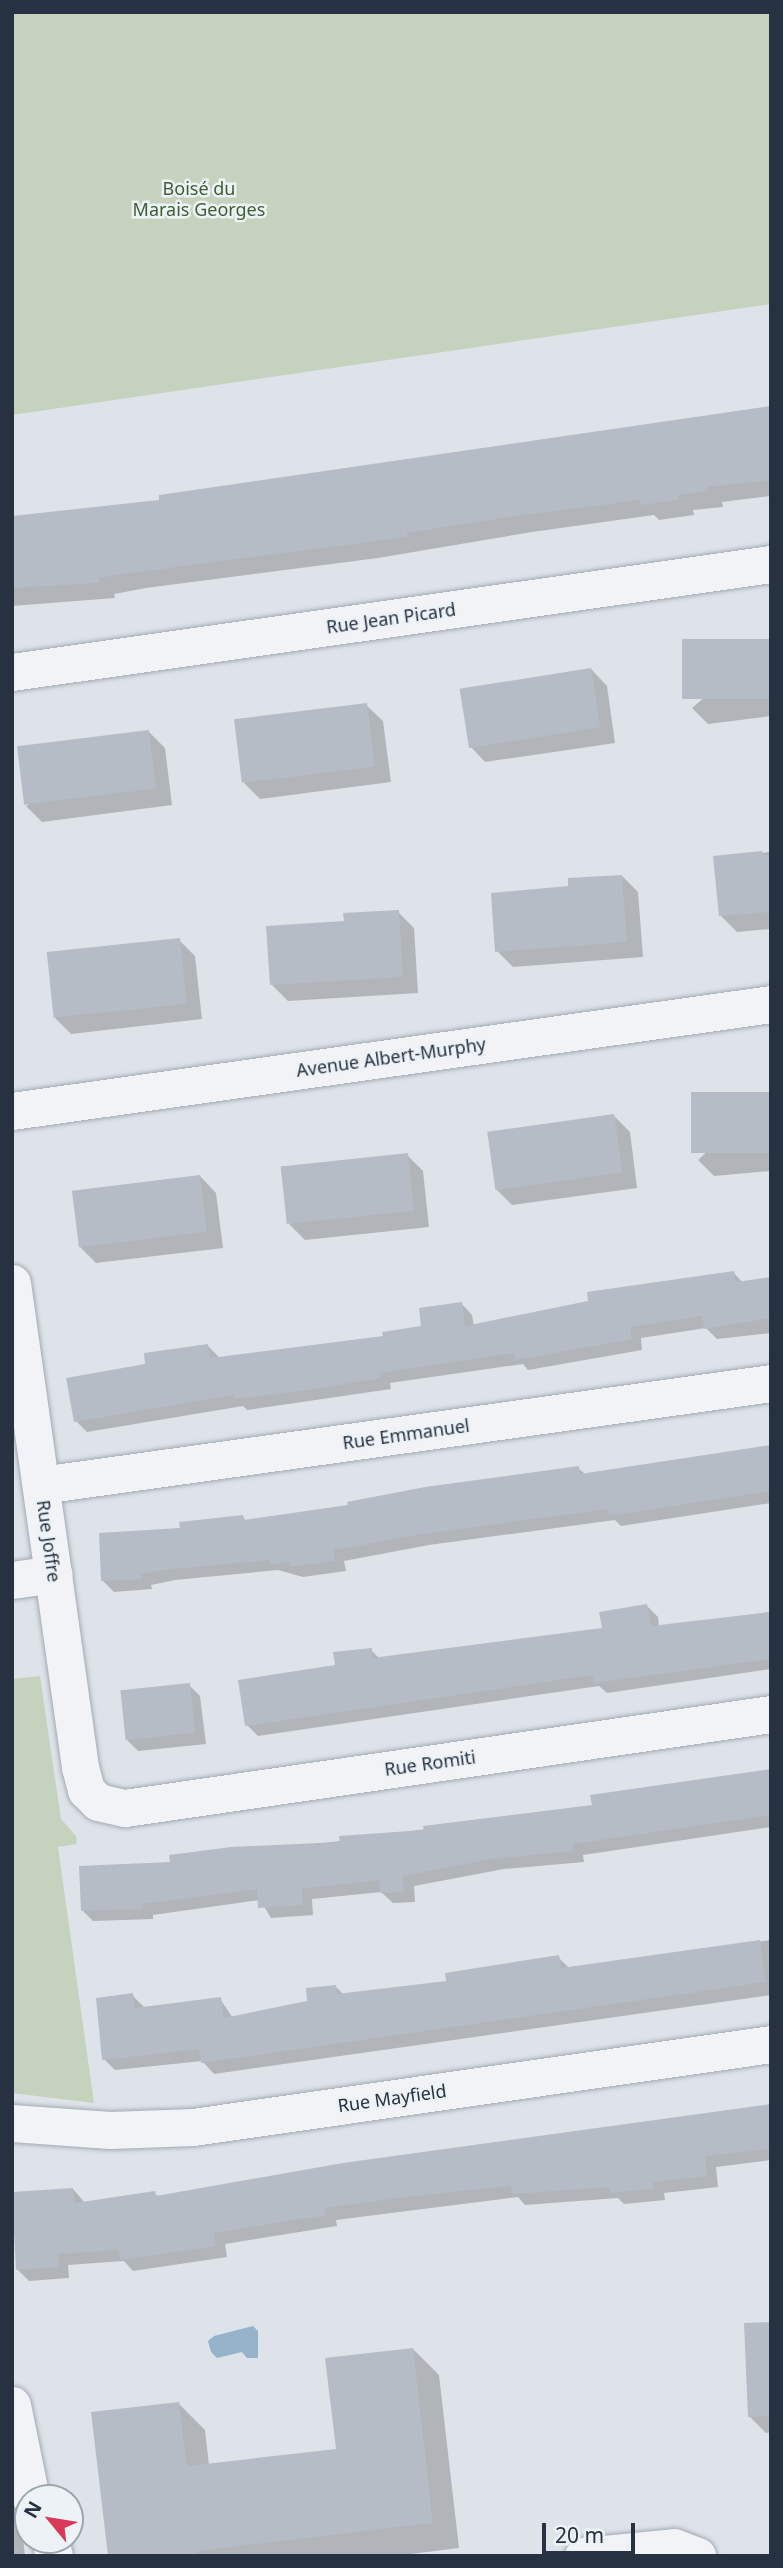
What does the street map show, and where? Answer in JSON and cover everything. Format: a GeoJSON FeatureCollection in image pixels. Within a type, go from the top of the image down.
{"type":"FeatureCollection","features":[{"type":"Feature","properties":{"kind":"street","name":"Rue Jean Picard"},"geometry":{"type":"LineString","coordinates":[[12,672],[771,564]]}},
{"type":"Feature","properties":{"kind":"street","name":"Avenue Albert-Murphy"},"geometry":{"type":"LineString","coordinates":[[12,1111],[771,1004]]}},
{"type":"Feature","properties":{"kind":"street","name":"Rue Joffre"},"geometry":{"type":"LineString","coordinates":[[12,1283],[80,1767],[91,1797]]}},
{"type":"Feature","properties":{"kind":"street","name":"Rue Emmanuel"},"geometry":{"type":"LineString","coordinates":[[41,1485],[771,1383]]}},
{"type":"Feature","properties":{"kind":"street"},"geometry":{"type":"LineString","coordinates":[[12,1580],[54,1574]]}},
{"type":"Feature","properties":{"kind":"street","name":"Rue Romiti"},"geometry":{"type":"LineString","coordinates":[[91,1797],[105,1806],[125,1808],[771,1714]]}},
{"type":"Feature","properties":{"kind":"street","name":"Rue Mayfield"},"geometry":{"type":"LineString","coordinates":[[12,2123],[110,2130],[193,2127],[771,2044]]}},
{"type":"Feature","properties":{"kind":"street"},"geometry":{"type":"LineString","coordinates":[[12,2406],[28,2484]]}},
{"type":"Feature","properties":{"kind":"street"},"geometry":{"type":"LineString","coordinates":[[583,2556],[663,2552],[683,2548],[698,2556]]}},
{"type":"Feature","properties":{"kind":"green space","name":"Boisé du Marais Georges"},"geometry":{"type":"Polygon","coordinates":[[[12,12],[771,12],[771,304],[12,415],[12,12]]]}},
{"type":"Feature","properties":{"kind":"green space"},"geometry":{"type":"Polygon","coordinates":[[[40,1676],[61,1819],[76,1836],[77,1844],[58,1847],[94,2103],[12,2093],[12,1679],[40,1676]]]}},
{"type":"Feature","properties":{"kind":"water"},"geometry":{"type":"Polygon","coordinates":[[[253,2326],[258,2331],[258,2358],[247,2358],[242,2352],[217,2358],[211,2352],[208,2341],[214,2336],[253,2326]]]}},
{"type":"Feature","properties":{"kind":"building"},"geometry":{"type":"Polygon","coordinates":[[[771,406],[771,480],[707,487],[708,491],[678,495],[679,500],[641,505],[640,500],[515,516],[407,533],[407,537],[130,573],[99,578],[99,583],[12,588],[12,516],[159,500],[159,495],[771,406]]]}},
{"type":"Feature","properties":{"kind":"building"},"geometry":{"type":"Polygon","coordinates":[[[682,639],[771,639],[771,699],[682,699],[682,639]]]}},
{"type":"Feature","properties":{"kind":"building"},"geometry":{"type":"Polygon","coordinates":[[[591,668],[600,727],[469,748],[460,689],[591,668]]]}},
{"type":"Feature","properties":{"kind":"building"},"geometry":{"type":"Polygon","coordinates":[[[367,703],[375,767],[242,783],[234,719],[367,703]]]}},
{"type":"Feature","properties":{"kind":"building"},"geometry":{"type":"Polygon","coordinates":[[[149,730],[156,789],[24,805],[17,746],[149,730]]]}},
{"type":"Feature","properties":{"kind":"building"},"geometry":{"type":"Polygon","coordinates":[[[762,851],[763,855],[771,855],[771,912],[719,916],[713,856],[762,851]]]}},
{"type":"Feature","properties":{"kind":"building"},"geometry":{"type":"Polygon","coordinates":[[[622,875],[627,942],[495,952],[491,893],[568,886],[568,878],[622,875]]]}},
{"type":"Feature","properties":{"kind":"building"},"geometry":{"type":"Polygon","coordinates":[[[399,910],[403,977],[270,985],[266,926],[344,921],[343,913],[399,910]]]}},
{"type":"Feature","properties":{"kind":"building"},"geometry":{"type":"Polygon","coordinates":[[[180,938],[187,1004],[54,1018],[47,952],[180,938]]]}},
{"type":"Feature","properties":{"kind":"building"},"geometry":{"type":"Polygon","coordinates":[[[691,1092],[771,1092],[771,1153],[691,1153],[691,1092]]]}},
{"type":"Feature","properties":{"kind":"building"},"geometry":{"type":"Polygon","coordinates":[[[614,1114],[622,1172],[495,1190],[487,1132],[614,1114]]]}},
{"type":"Feature","properties":{"kind":"building"},"geometry":{"type":"Polygon","coordinates":[[[408,1153],[414,1211],[287,1224],[281,1166],[408,1153]]]}},
{"type":"Feature","properties":{"kind":"building"},"geometry":{"type":"Polygon","coordinates":[[[200,1175],[207,1232],[79,1247],[72,1191],[200,1175]]]}},
{"type":"Feature","properties":{"kind":"building"},"geometry":{"type":"Polygon","coordinates":[[[734,1271],[736,1282],[771,1277],[771,1318],[704,1329],[702,1316],[630,1327],[632,1339],[516,1360],[514,1353],[380,1373],[381,1378],[296,1392],[234,1399],[233,1395],[74,1422],[66,1378],[145,1364],[144,1353],[208,1344],[210,1358],[383,1336],[382,1332],[421,1326],[419,1308],[462,1302],[465,1326],[588,1301],[587,1292],[734,1271]]]}},
{"type":"Feature","properties":{"kind":"building"},"geometry":{"type":"Polygon","coordinates":[[[771,1445],[771,1491],[609,1516],[608,1509],[417,1535],[334,1550],[335,1561],[290,1567],[289,1562],[270,1565],[270,1560],[163,1570],[141,1574],[142,1579],[101,1581],[99,1533],[180,1528],[179,1522],[243,1515],[244,1520],[348,1505],[347,1502],[425,1487],[579,1466],[580,1474],[771,1445]]]}},
{"type":"Feature","properties":{"kind":"building"},"geometry":{"type":"Polygon","coordinates":[[[647,1604],[651,1626],[771,1612],[771,1659],[594,1683],[593,1675],[245,1726],[238,1680],[335,1665],[333,1652],[372,1648],[372,1658],[602,1628],[599,1612],[647,1604]]]}},
{"type":"Feature","properties":{"kind":"building"},"geometry":{"type":"Polygon","coordinates":[[[190,1683],[195,1733],[126,1740],[120,1690],[190,1683]]]}},
{"type":"Feature","properties":{"kind":"building"},"geometry":{"type":"Polygon","coordinates":[[[771,1769],[771,1815],[573,1844],[573,1851],[492,1859],[403,1876],[404,1892],[380,1893],[379,1880],[302,1889],[303,1905],[258,1908],[257,1889],[143,1904],[143,1909],[81,1911],[79,1866],[170,1862],[169,1855],[231,1847],[340,1842],[339,1836],[424,1830],[423,1826],[592,1805],[590,1795],[771,1769]]]}},
{"type":"Feature","properties":{"kind":"building"},"geometry":{"type":"Polygon","coordinates":[[[760,1940],[766,1982],[201,2063],[199,2049],[102,2060],[96,1998],[133,1993],[135,2008],[221,1997],[224,2018],[307,2001],[306,1988],[336,1985],[337,1994],[446,1981],[445,1973],[559,1955],[561,1968],[760,1940]]]}},
{"type":"Feature","properties":{"kind":"building"},"geometry":{"type":"Polygon","coordinates":[[[771,2104],[771,2149],[705,2156],[707,2176],[653,2182],[654,2189],[610,2193],[610,2187],[512,2194],[511,2186],[406,2197],[325,2208],[326,2215],[214,2233],[216,2246],[120,2260],[119,2250],[58,2254],[59,2267],[16,2270],[12,2192],[73,2188],[75,2203],[155,2191],[156,2196],[343,2163],[771,2104]]]}},
{"type":"Feature","properties":{"kind":"building"},"geometry":{"type":"Polygon","coordinates":[[[771,2322],[771,2416],[748,2417],[744,2323],[771,2322]]]}},
{"type":"Feature","properties":{"kind":"building"},"geometry":{"type":"Polygon","coordinates":[[[413,2348],[433,2523],[198,2551],[198,2556],[108,2556],[91,2412],[179,2402],[187,2466],[336,2449],[325,2358],[413,2348]]]}}]}
